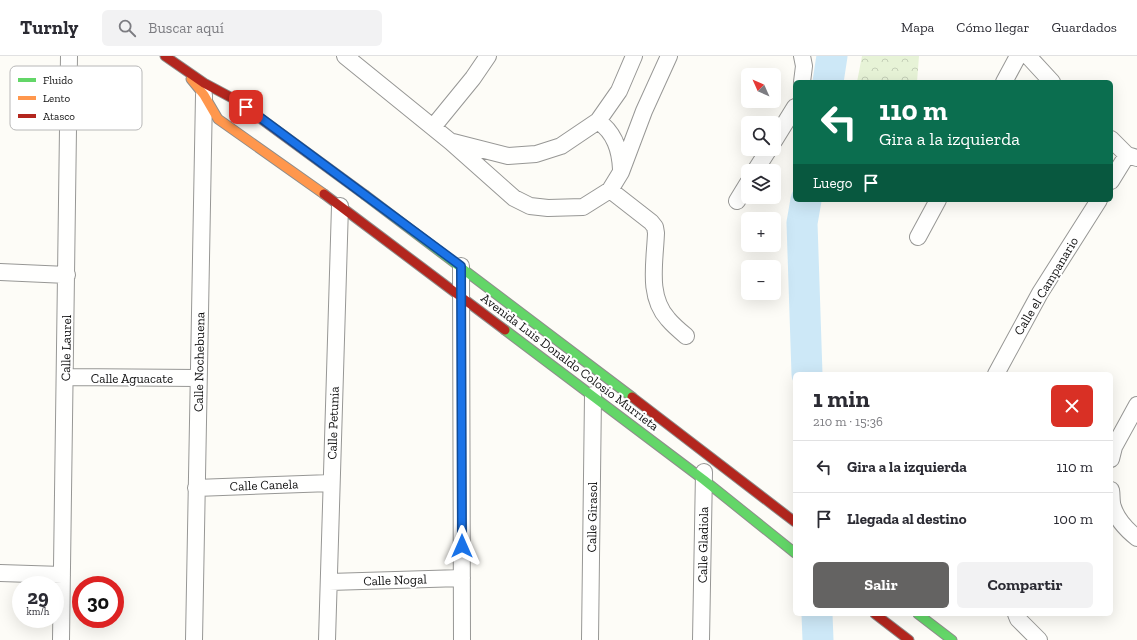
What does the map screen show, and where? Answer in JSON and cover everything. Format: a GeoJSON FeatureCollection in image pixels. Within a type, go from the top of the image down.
{"type":"FeatureCollection","features":[{"type":"Feature","properties":{"kind":"street","name":"Calle Laurel"},"geometry":{"type":"LineString","coordinates":[[69,56],[69,66]]}},
{"type":"Feature","properties":{"kind":"street","name":"Avenida Luis Donaldo Colosio Murrieta"},"geometry":{"type":"LineString","coordinates":[[165,56],[185,71],[204,89],[218,119],[340,206],[593,395],[704,480],[793,551]]}},
{"type":"Feature","properties":{"kind":"street"},"geometry":{"type":"LineString","coordinates":[[345,56],[451,142],[514,198],[530,206],[548,208],[583,207],[610,190],[621,172],[644,111],[670,56]]}},
{"type":"Feature","properties":{"kind":"street"},"geometry":{"type":"LineString","coordinates":[[433,127],[488,56]]}},
{"type":"Feature","properties":{"kind":"street"},"geometry":{"type":"LineString","coordinates":[[451,142],[508,156],[536,154],[561,146],[598,121],[619,90],[634,56]]}},
{"type":"Feature","properties":{"kind":"street"},"geometry":{"type":"LineString","coordinates":[[802,56],[804,66],[802,80]]}},
{"type":"Feature","properties":{"kind":"street"},"geometry":{"type":"LineString","coordinates":[[1005,80],[1018,56]]}},
{"type":"Feature","properties":{"kind":"street"},"geometry":{"type":"LineString","coordinates":[[1028,56],[1050,80]]}},
{"type":"Feature","properties":{"kind":"street","name":"Avenida Luis Donaldo Colosio Murrieta"},"geometry":{"type":"LineString","coordinates":[[204,89],[234,99],[461,266],[704,451],[788,523]]}},
{"type":"Feature","properties":{"kind":"street","name":"Calle Nochebuena"},"geometry":{"type":"LineString","coordinates":[[194,640],[204,89]]}},
{"type":"Feature","properties":{"kind":"street"},"geometry":{"type":"LineString","coordinates":[[781,130],[793,110]]}},
{"type":"Feature","properties":{"kind":"street"},"geometry":{"type":"LineString","coordinates":[[598,121],[606,126],[616,141],[620,155],[621,172]]}},
{"type":"Feature","properties":{"kind":"street","name":"Calle Laurel"},"geometry":{"type":"LineString","coordinates":[[61,640],[66,377],[68,130]]}},
{"type":"Feature","properties":{"kind":"street"},"geometry":{"type":"LineString","coordinates":[[1113,141],[1132,157],[1113,179]]}},
{"type":"Feature","properties":{"kind":"street"},"geometry":{"type":"LineString","coordinates":[[610,190],[651,222],[655,227],[654,290],[658,304],[668,319],[686,336]]}},
{"type":"Feature","properties":{"kind":"street"},"geometry":{"type":"LineString","coordinates":[[737,200],[741,194]]}},
{"type":"Feature","properties":{"kind":"street"},"geometry":{"type":"LineString","coordinates":[[918,237],[937,202]]}},
{"type":"Feature","properties":{"kind":"street","name":"Calle el Campanario"},"geometry":{"type":"LineString","coordinates":[[997,372],[1040,293],[1098,202]]}},
{"type":"Feature","properties":{"kind":"street","name":"Calle Petunia"},"geometry":{"type":"LineString","coordinates":[[327,640],[340,206]]}},
{"type":"Feature","properties":{"kind":"street"},"geometry":{"type":"LineString","coordinates":[[461,266],[462,640]]}},
{"type":"Feature","properties":{"kind":"street"},"geometry":{"type":"LineString","coordinates":[[0,272],[67,275]]}},
{"type":"Feature","properties":{"kind":"street","name":"Calle Aguacate"},"geometry":{"type":"LineString","coordinates":[[66,377],[198,378]]}},
{"type":"Feature","properties":{"kind":"street","name":"Calle Girasol"},"geometry":{"type":"LineString","coordinates":[[590,640],[593,395]]}},
{"type":"Feature","properties":{"kind":"street"},"geometry":{"type":"LineString","coordinates":[[1113,451],[1137,405]]}},
{"type":"Feature","properties":{"kind":"street","name":"Calle Gladiola"},"geometry":{"type":"LineString","coordinates":[[701,640],[704,451]]}},
{"type":"Feature","properties":{"kind":"street","name":"Calle Canela"},"geometry":{"type":"LineString","coordinates":[[196,488],[331,483]]}},
{"type":"Feature","properties":{"kind":"street"},"geometry":{"type":"LineString","coordinates":[[1113,507],[1128,531],[1137,538]]}},
{"type":"Feature","properties":{"kind":"street"},"geometry":{"type":"LineString","coordinates":[[778,540],[788,523]]}},
{"type":"Feature","properties":{"kind":"street"},"geometry":{"type":"LineString","coordinates":[[0,573],[62,575]]}},
{"type":"Feature","properties":{"kind":"street","name":"Calle Nogal"},"geometry":{"type":"LineString","coordinates":[[329,582],[462,578]]}},
{"type":"Feature","properties":{"kind":"street"},"geometry":{"type":"LineString","coordinates":[[878,616],[909,640]]}},
{"type":"Feature","properties":{"kind":"street"},"geometry":{"type":"LineString","coordinates":[[921,616],[952,640]]}},
{"type":"Feature","properties":{"kind":"street"},"geometry":{"type":"LineString","coordinates":[[1017,616],[1039,640]]}},
{"type":"Feature","properties":{"kind":"green space"},"geometry":{"type":"Polygon","coordinates":[[[862,56],[919,56],[917,80],[857,80],[862,56]]]}},
{"type":"Feature","properties":{"kind":"waterway"},"geometry":{"type":"LineString","coordinates":[[828,80],[832,56]]}},
{"type":"Feature","properties":{"kind":"waterway"},"geometry":{"type":"LineString","coordinates":[[806,202],[802,223],[807,372]]}},
{"type":"Feature","properties":{"kind":"waterway"},"geometry":{"type":"LineString","coordinates":[[817,616],[818,640]]}},
{"type":"Feature","properties":{"kind":"traffic: fast"},"geometry":{"type":"LineString","coordinates":[[365,195],[632,397]]}},
{"type":"Feature","properties":{"kind":"traffic: fast"},"geometry":{"type":"LineString","coordinates":[[505,330],[704,480],[793,551]]}},
{"type":"Feature","properties":{"kind":"traffic: fast"},"geometry":{"type":"LineString","coordinates":[[921,616],[952,640]]}},
{"type":"Feature","properties":{"kind":"traffic: slow"},"geometry":{"type":"LineString","coordinates":[[191,79],[204,95],[218,119],[324,194]]}},
{"type":"Feature","properties":{"kind":"traffic: jam"},"geometry":{"type":"LineString","coordinates":[[165,56],[204,83],[234,99],[365,195]]}},
{"type":"Feature","properties":{"kind":"traffic: jam"},"geometry":{"type":"LineString","coordinates":[[324,194],[505,330]]}},
{"type":"Feature","properties":{"kind":"traffic: jam"},"geometry":{"type":"LineString","coordinates":[[632,397],[793,520]]}},
{"type":"Feature","properties":{"kind":"traffic: jam"},"geometry":{"type":"LineString","coordinates":[[878,616],[909,640]]}},
{"type":"Feature","properties":{"kind":"route"},"geometry":{"type":"LineString","coordinates":[[246,107],[461,266],[462,546]]}}]}
